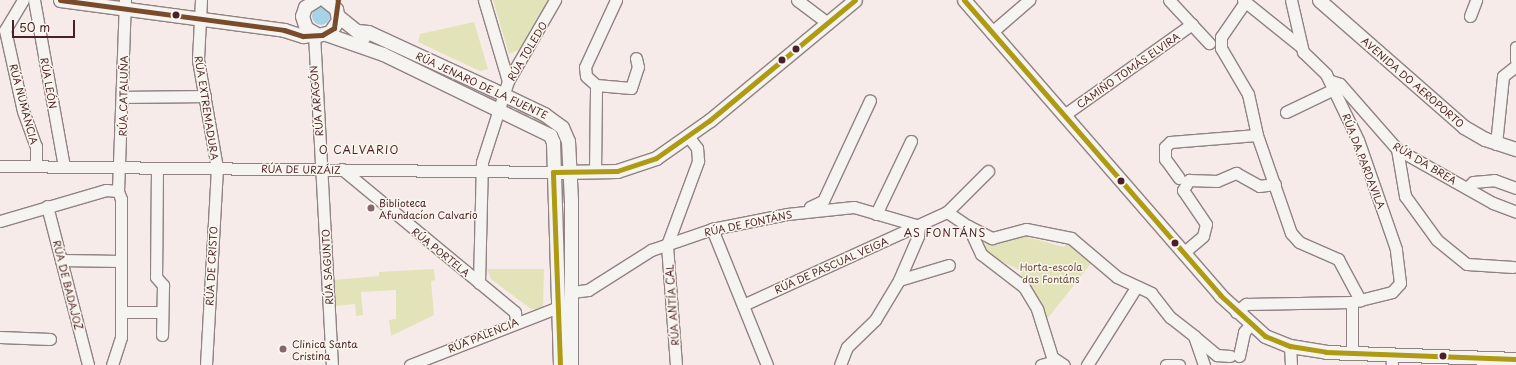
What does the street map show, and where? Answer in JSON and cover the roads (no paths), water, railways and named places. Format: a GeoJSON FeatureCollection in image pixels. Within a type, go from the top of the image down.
{"type":"FeatureCollection","features":[{"type":"Feature","properties":{"kind":"main road"},"geometry":{"type":"LineString","coordinates":[[60,0],[125,4],[199,18],[284,30],[303,36],[320,34],[334,28],[337,8],[325,0]]}},
{"type":"Feature","properties":{"kind":"main road"},"geometry":{"type":"LineString","coordinates":[[284,30],[302,9],[316,0]]}},
{"type":"Feature","properties":{"kind":"main road"},"geometry":{"type":"LineString","coordinates":[[571,365],[556,308],[553,172],[595,172],[639,165],[662,155],[688,136],[855,0]]}},
{"type":"Feature","properties":{"kind":"main road"},"geometry":{"type":"LineString","coordinates":[[964,0],[1183,253],[1236,312],[1250,325],[1290,346],[1352,353],[1392,360],[1516,359]]}},
{"type":"Feature","properties":{"kind":"main road","name":"AVENIDA DO AEROPORTO"},"geometry":{"type":"LineString","coordinates":[[1319,0],[1447,114],[1496,144],[1516,149]]}},
{"type":"Feature","properties":{"kind":"main road","name":"RÚA JENARO DE LA FUENTE"},"geometry":{"type":"LineString","coordinates":[[337,8],[357,31],[434,72]]}},
{"type":"Feature","properties":{"kind":"main road"},"geometry":{"type":"LineString","coordinates":[[302,9],[306,28],[320,34]]}},
{"type":"Feature","properties":{"kind":"main road","name":"RÚA JENARO DE LA FUENTE"},"geometry":{"type":"LineString","coordinates":[[357,31],[368,32],[505,95],[562,127],[568,141],[568,290]]}},
{"type":"Feature","properties":{"kind":"main road","name":"RÚA JENARO DE LA FUENTE"},"geometry":{"type":"LineString","coordinates":[[320,34],[393,60],[434,72]]}},
{"type":"Feature","properties":{"kind":"main road","name":"RÚA JENARO DE LA FUENTE"},"geometry":{"type":"LineString","coordinates":[[393,60],[550,135],[553,172]]}},
{"type":"Feature","properties":{"kind":"main road"},"geometry":{"type":"LineString","coordinates":[[434,72],[482,95]]}},
{"type":"Feature","properties":{"kind":"main road"},"geometry":{"type":"LineString","coordinates":[[560,365],[564,340],[568,290],[562,204]]}},
{"type":"Feature","properties":{"kind":"street","name":"RÚA NUMANCIA"},"geometry":{"type":"LineString","coordinates":[[23,0],[5,30],[23,111],[36,146],[36,166]]}},
{"type":"Feature","properties":{"kind":"street","name":"RÚA LEÓN"},"geometry":{"type":"LineString","coordinates":[[34,0],[64,166]]}},
{"type":"Feature","properties":{"kind":"street","name":"RÚA EXTREMADURA"},"geometry":{"type":"LineString","coordinates":[[201,0],[198,60],[217,168]]}},
{"type":"Feature","properties":{"kind":"street"},"geometry":{"type":"LineString","coordinates":[[484,0],[508,81]]}},
{"type":"Feature","properties":{"kind":"street","name":"RÚA TOLEDO"},"geometry":{"type":"LineString","coordinates":[[479,283],[480,171],[505,95],[508,81],[555,0]]}},
{"type":"Feature","properties":{"kind":"street"},"geometry":{"type":"LineString","coordinates":[[616,0],[585,66],[586,76],[596,85],[631,88],[638,67],[636,58]]}},
{"type":"Feature","properties":{"kind":"street"},"geometry":{"type":"LineString","coordinates":[[797,0],[828,23]]}},
{"type":"Feature","properties":{"kind":"street"},"geometry":{"type":"LineString","coordinates":[[992,31],[1017,4],[1029,0]]}},
{"type":"Feature","properties":{"kind":"street"},"geometry":{"type":"LineString","coordinates":[[1169,0],[1209,43]]}},
{"type":"Feature","properties":{"kind":"street","name":"RÚA DA PARDAVILA"},"geometry":{"type":"LineString","coordinates":[[1236,312],[1246,304],[1356,301],[1396,291],[1401,276],[1396,248],[1361,147],[1332,85],[1300,46],[1291,0]]}},
{"type":"Feature","properties":{"kind":"street"},"geometry":{"type":"LineString","coordinates":[[1470,16],[1476,0]]}},
{"type":"Feature","properties":{"kind":"street"},"geometry":{"type":"LineString","coordinates":[[1300,46],[1244,1],[1221,37],[1221,48],[1248,94],[1257,135],[1294,238],[1338,259],[1356,301],[1352,353]]}},
{"type":"Feature","properties":{"kind":"street","name":"RÚA CATALUÑA"},"geometry":{"type":"LineString","coordinates":[[122,167],[122,97],[125,4]]}},
{"type":"Feature","properties":{"kind":"street","name":"CAMIÑO TOMÁS ELVIRA"},"geometry":{"type":"LineString","coordinates":[[1064,115],[1192,24]]}},
{"type":"Feature","properties":{"kind":"street","name":"RÚA ARAGÓN"},"geometry":{"type":"LineString","coordinates":[[320,34],[322,169]]}},
{"type":"Feature","properties":{"kind":"street"},"geometry":{"type":"LineString","coordinates":[[1516,47],[1516,60]]}},
{"type":"Feature","properties":{"kind":"street"},"geometry":{"type":"LineString","coordinates":[[1496,144],[1503,76],[1516,66]]}},
{"type":"Feature","properties":{"kind":"street","name":"RÚA DA BREA"},"geometry":{"type":"LineString","coordinates":[[1332,85],[1340,84],[1397,149],[1467,188],[1516,212]]}},
{"type":"Feature","properties":{"kind":"street"},"geometry":{"type":"LineString","coordinates":[[595,172],[596,85]]}},
{"type":"Feature","properties":{"kind":"street"},"geometry":{"type":"LineString","coordinates":[[1286,112],[1332,85]]}},
{"type":"Feature","properties":{"kind":"street"},"geometry":{"type":"LineString","coordinates":[[122,97],[205,96]]}},
{"type":"Feature","properties":{"kind":"street","name":"RÚA DE FONTÁNS"},"geometry":{"type":"LineString","coordinates":[[807,210],[823,201],[870,100]]}},
{"type":"Feature","properties":{"kind":"street"},"geometry":{"type":"LineString","coordinates":[[1179,178],[1165,159],[1165,147],[1170,142],[1257,135]]}},
{"type":"Feature","properties":{"kind":"street"},"geometry":{"type":"LineString","coordinates":[[667,245],[698,161],[697,148],[688,136]]}},
{"type":"Feature","properties":{"kind":"street"},"geometry":{"type":"LineString","coordinates":[[876,214],[911,141]]}},
{"type":"Feature","properties":{"kind":"street"},"geometry":{"type":"LineString","coordinates":[[1397,149],[1405,196],[1437,240],[1472,266],[1512,267]]}},
{"type":"Feature","properties":{"kind":"street","name":"RÚA DE URZÁIZ"},"geometry":{"type":"LineString","coordinates":[[0,166],[553,172]]}},
{"type":"Feature","properties":{"kind":"street"},"geometry":{"type":"LineString","coordinates":[[112,365],[121,337],[121,261],[118,191],[122,167]]}},
{"type":"Feature","properties":{"kind":"street"},"geometry":{"type":"LineString","coordinates":[[156,168],[156,277],[163,285],[162,335]]}},
{"type":"Feature","properties":{"kind":"street","name":"RÚA DE CRISTO"},"geometry":{"type":"LineString","coordinates":[[206,365],[217,168]]}},
{"type":"Feature","properties":{"kind":"street","name":"RÚA SAGUNTO"},"geometry":{"type":"LineString","coordinates":[[322,169],[332,365]]}},
{"type":"Feature","properties":{"kind":"street","name":"RÚA PORTELA"},"geometry":{"type":"LineString","coordinates":[[342,169],[515,312],[516,321]]}},
{"type":"Feature","properties":{"kind":"street"},"geometry":{"type":"LineString","coordinates":[[840,365],[847,347],[875,320],[899,280],[918,236],[919,226],[947,212],[988,171]]}},
{"type":"Feature","properties":{"kind":"street"},"geometry":{"type":"LineString","coordinates":[[1183,253],[1203,236],[1206,224],[1183,190],[1189,180],[1217,181],[1236,172],[1259,186],[1275,184]]}},
{"type":"Feature","properties":{"kind":"street"},"geometry":{"type":"LineString","coordinates":[[1467,188],[1473,182],[1494,180],[1516,188]]}},
{"type":"Feature","properties":{"kind":"street"},"geometry":{"type":"LineString","coordinates":[[0,220],[106,190],[118,191]]}},
{"type":"Feature","properties":{"kind":"street","name":"RÚA DE BADAJOZ"},"geometry":{"type":"LineString","coordinates":[[47,206],[88,365]]}},
{"type":"Feature","properties":{"kind":"street","name":"RÚA DE FONTÁNS"},"geometry":{"type":"LineString","coordinates":[[568,290],[588,290],[639,256],[712,229],[807,210],[842,206],[919,226]]}},
{"type":"Feature","properties":{"kind":"street"},"geometry":{"type":"LineString","coordinates":[[947,212],[968,226],[992,238],[1026,230],[1071,238],[1117,277],[1151,293],[1170,317],[1217,355],[1234,356],[1244,332],[1250,325]]}},
{"type":"Feature","properties":{"kind":"street","name":"RÚA DE PASCUAL VEIGA"},"geometry":{"type":"LineString","coordinates":[[743,305],[919,226]]}},
{"type":"Feature","properties":{"kind":"street"},"geometry":{"type":"LineString","coordinates":[[968,226],[981,254],[1024,287],[1037,309],[1059,363],[1041,365]]}},
{"type":"Feature","properties":{"kind":"street"},"geometry":{"type":"LineString","coordinates":[[712,229],[767,365]]}},
{"type":"Feature","properties":{"kind":"street","name":"RÚA ANTÍA CAL"},"geometry":{"type":"LineString","coordinates":[[667,245],[676,365]]}},
{"type":"Feature","properties":{"kind":"street"},"geometry":{"type":"LineString","coordinates":[[61,260],[121,261]]}},
{"type":"Feature","properties":{"kind":"street"},"geometry":{"type":"LineString","coordinates":[[899,280],[949,265]]}},
{"type":"Feature","properties":{"kind":"street"},"geometry":{"type":"LineString","coordinates":[[1087,365],[1137,286]]}},
{"type":"Feature","properties":{"kind":"street","name":"RÚA PALENCIA"},"geometry":{"type":"LineString","coordinates":[[410,365],[516,321],[556,308]]}},
{"type":"Feature","properties":{"kind":"street"},"geometry":{"type":"LineString","coordinates":[[121,312],[162,312]]}},
{"type":"Feature","properties":{"kind":"street"},"geometry":{"type":"LineString","coordinates":[[1194,336],[1204,365]]}},
{"type":"Feature","properties":{"kind":"street"},"geometry":{"type":"LineString","coordinates":[[0,337],[50,339]]}},
{"type":"Feature","properties":{"kind":"street"},"geometry":{"type":"LineString","coordinates":[[1290,346],[1291,365]]}},
{"type":"Feature","properties":{"kind":"street"},"geometry":{"type":"LineString","coordinates":[[1166,365],[1179,365]]}},
{"type":"Feature","properties":{"kind":"water"},"geometry":{"type":"Polygon","coordinates":[[[321,7],[327,10],[330,16],[327,22],[321,25],[315,22],[312,16],[315,10],[321,7]]]}},
{"type":"Feature","properties":{"kind":"tunnel"},"geometry":{"type":"LineString","coordinates":[[482,95],[552,129],[560,152],[562,204]]}},
{"type":"Feature","properties":{"kind":"place","name":"Biblioteca Afundacíon Calvario"},"geometry":{"type":"Point","coordinates":[371,208]}},
{"type":"Feature","properties":{"kind":"place","name":"Clinica Santa Cristina"},"geometry":{"type":"Point","coordinates":[283,349]}},
{"type":"Feature","properties":{"kind":"district","name":"O CALVARIO"},"geometry":{"type":"Point","coordinates":[359,150]}},
{"type":"Feature","properties":{"kind":"district","name":"AS FONTÁNS"},"geometry":{"type":"Point","coordinates":[945,233]}},
{"type":"Feature","properties":{"kind":"park label","name":"Horta-escola das Fontáns"},"geometry":{"type":"Point","coordinates":[1051,272]}}]}
